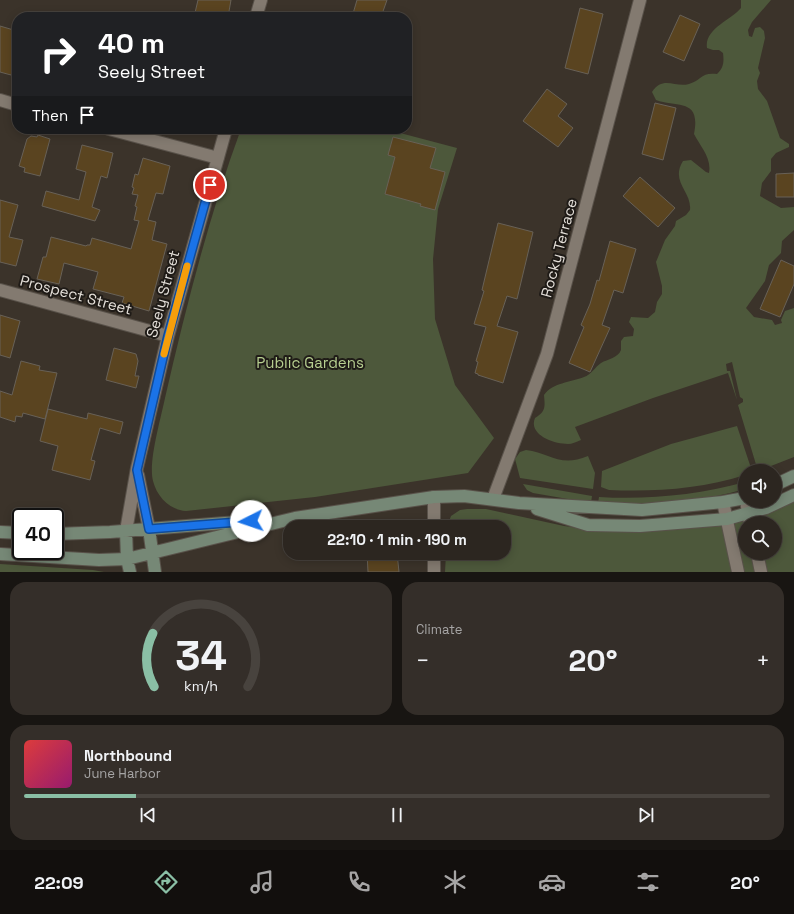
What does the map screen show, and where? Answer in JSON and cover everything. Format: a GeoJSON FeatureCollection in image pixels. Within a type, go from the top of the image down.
{"type":"FeatureCollection","features":[{"type":"Feature","properties":{"kind":"street"},"geometry":{"type":"LineString","coordinates":[[257,12],[260,0]]}},
{"type":"Feature","properties":{"kind":"street","name":"Rocky Terrace"},"geometry":{"type":"LineString","coordinates":[[493,499],[535,390],[549,347],[640,0]]}},
{"type":"Feature","properties":{"kind":"street"},"geometry":{"type":"LineString","coordinates":[[0,100],[12,104]]}},
{"type":"Feature","properties":{"kind":"street"},"geometry":{"type":"LineString","coordinates":[[128,134],[218,158]]}},
{"type":"Feature","properties":{"kind":"street","name":"Seely Street"},"geometry":{"type":"LineString","coordinates":[[130,572],[127,559],[126,531],[137,470],[168,336],[225,134]]}},
{"type":"Feature","properties":{"kind":"street","name":"Prospect Street"},"geometry":{"type":"LineString","coordinates":[[0,290],[168,336]]}},
{"type":"Feature","properties":{"kind":"street","name":"Seely Street"},"geometry":{"type":"LineString","coordinates":[[137,470],[149,529],[155,572]]}},
{"type":"Feature","properties":{"kind":"street"},"geometry":{"type":"LineString","coordinates":[[782,482],[794,476]]}},
{"type":"Feature","properties":{"kind":"street"},"geometry":{"type":"LineString","coordinates":[[752,516],[794,495]]}},
{"type":"Feature","properties":{"kind":"street"},"geometry":{"type":"LineString","coordinates":[[64,534],[126,531],[295,518],[434,497],[464,496],[519,503],[642,510],[738,499]]}},
{"type":"Feature","properties":{"kind":"street"},"geometry":{"type":"LineString","coordinates":[[434,497],[434,520]]}},
{"type":"Feature","properties":{"kind":"street"},"geometry":{"type":"LineString","coordinates":[[723,502],[738,572]]}},
{"type":"Feature","properties":{"kind":"street"},"geometry":{"type":"LineString","coordinates":[[519,503],[588,525],[640,526],[738,518]]}},
{"type":"Feature","properties":{"kind":"street"},"geometry":{"type":"LineString","coordinates":[[0,554],[99,560],[127,559],[295,518]]}},
{"type":"Feature","properties":{"kind":"street"},"geometry":{"type":"LineString","coordinates":[[0,532],[12,533]]}},
{"type":"Feature","properties":{"kind":"street"},"geometry":{"type":"LineString","coordinates":[[434,560],[434,572]]}},
{"type":"Feature","properties":{"kind":"street"},"geometry":{"type":"LineString","coordinates":[[758,560],[761,572]]}},
{"type":"Feature","properties":{"kind":"green space"},"geometry":{"type":"Polygon","coordinates":[[[741,0],[771,0],[752,22],[748,30],[749,36],[752,37],[755,28],[760,27],[764,31],[765,38],[758,68],[760,73],[757,81],[758,89],[767,101],[780,138],[789,144],[789,147],[776,153],[771,159],[771,171],[762,183],[760,196],[781,208],[794,207],[794,230],[782,241],[781,253],[769,265],[765,281],[746,308],[754,317],[772,320],[775,325],[782,323],[781,320],[785,311],[794,308],[794,457],[776,464],[756,464],[738,405],[743,402],[743,399],[740,397],[732,362],[726,364],[727,371],[730,371],[737,400],[728,373],[653,398],[575,427],[581,440],[571,444],[562,444],[550,440],[539,434],[535,429],[534,424],[535,418],[543,411],[545,403],[544,395],[547,391],[562,383],[586,376],[601,363],[618,355],[621,350],[621,341],[624,337],[633,336],[634,329],[629,322],[631,317],[648,318],[655,312],[657,302],[662,294],[662,286],[656,262],[665,240],[675,226],[676,221],[686,215],[690,210],[690,203],[680,181],[679,175],[683,161],[691,160],[709,173],[709,162],[694,134],[694,115],[691,110],[686,106],[656,100],[652,92],[660,84],[669,83],[684,85],[708,74],[717,74],[723,64],[723,53],[719,50],[707,48],[707,41],[719,25],[741,8],[741,0]]]}},
{"type":"Feature","properties":{"kind":"green space","name":"Public Gardens"},"geometry":{"type":"Polygon","coordinates":[[[239,134],[404,134],[457,148],[438,209],[433,259],[435,319],[455,385],[494,438],[468,473],[315,497],[186,511],[175,508],[165,502],[161,497],[155,487],[152,473],[152,463],[156,440],[181,330],[208,228],[239,134]]]}},
{"type":"Feature","properties":{"kind":"green space"},"geometry":{"type":"Polygon","coordinates":[[[737,426],[750,464],[738,464],[738,477],[712,484],[661,490],[626,491],[609,490],[601,487],[602,471],[671,444],[737,426]]]}},
{"type":"Feature","properties":{"kind":"green space"},"geometry":{"type":"Polygon","coordinates":[[[526,450],[556,459],[570,461],[588,456],[595,473],[593,489],[520,478],[515,459],[520,452],[526,450]]]}},
{"type":"Feature","properties":{"kind":"green space"},"geometry":{"type":"Polygon","coordinates":[[[523,484],[592,496],[591,503],[533,493],[527,490],[523,484]]]}},
{"type":"Feature","properties":{"kind":"green space"},"geometry":{"type":"Polygon","coordinates":[[[738,484],[738,491],[672,502],[598,503],[599,497],[636,498],[672,496],[738,484]]]}},
{"type":"Feature","properties":{"kind":"green space"},"geometry":{"type":"Polygon","coordinates":[[[794,501],[794,572],[445,572],[446,560],[511,560],[511,520],[450,520],[451,516],[460,510],[486,509],[564,526],[595,530],[649,531],[760,508],[782,508],[782,503],[794,501]]]}},
{"type":"Feature","properties":{"kind":"green space"},"geometry":{"type":"Polygon","coordinates":[[[0,564],[93,570],[104,572],[0,572],[0,564]]]}},
{"type":"Feature","properties":{"kind":"building"},"geometry":{"type":"Polygon","coordinates":[[[198,0],[231,0],[229,12],[195,12],[198,0]]]}},
{"type":"Feature","properties":{"kind":"building"},"geometry":{"type":"Polygon","coordinates":[[[357,0],[387,0],[383,12],[353,12],[357,0]]]}},
{"type":"Feature","properties":{"kind":"building"},"geometry":{"type":"Polygon","coordinates":[[[580,8],[603,14],[588,74],[565,68],[580,8]]]}},
{"type":"Feature","properties":{"kind":"building"},"geometry":{"type":"Polygon","coordinates":[[[680,15],[700,24],[684,61],[663,52],[680,15]]]}},
{"type":"Feature","properties":{"kind":"building"},"geometry":{"type":"Polygon","coordinates":[[[0,26],[12,30],[12,72],[11,75],[0,72],[0,26]]]}},
{"type":"Feature","properties":{"kind":"building"},"geometry":{"type":"Polygon","coordinates":[[[547,89],[567,104],[558,116],[573,128],[558,147],[523,121],[547,89]]]}},
{"type":"Feature","properties":{"kind":"building"},"geometry":{"type":"Polygon","coordinates":[[[655,103],[676,108],[663,160],[642,154],[655,103]]]}},
{"type":"Feature","properties":{"kind":"building"},"geometry":{"type":"Polygon","coordinates":[[[38,135],[50,139],[40,176],[24,172],[25,168],[19,166],[27,139],[31,136],[37,137],[38,135]]]}},
{"type":"Feature","properties":{"kind":"building"},"geometry":{"type":"Polygon","coordinates":[[[393,137],[436,148],[430,168],[445,172],[435,210],[420,206],[421,204],[385,194],[395,157],[388,155],[393,137]]]}},
{"type":"Feature","properties":{"kind":"building"},"geometry":{"type":"Polygon","coordinates":[[[82,145],[113,153],[107,178],[101,176],[92,207],[100,210],[95,221],[42,206],[46,191],[79,200],[86,172],[76,169],[82,145]]]}},
{"type":"Feature","properties":{"kind":"building"},"geometry":{"type":"Polygon","coordinates":[[[143,158],[170,166],[163,194],[156,193],[148,220],[156,222],[152,240],[167,244],[149,311],[122,303],[124,297],[93,289],[98,272],[64,263],[59,284],[37,279],[43,257],[46,257],[51,237],[86,246],[90,245],[92,238],[131,249],[139,221],[134,220],[137,207],[135,206],[138,195],[132,194],[134,188],[132,187],[135,174],[138,175],[143,158]]]}},
{"type":"Feature","properties":{"kind":"building"},"geometry":{"type":"Polygon","coordinates":[[[794,173],[794,197],[776,197],[776,174],[794,173]]]}},
{"type":"Feature","properties":{"kind":"building"},"geometry":{"type":"Polygon","coordinates":[[[640,177],[675,208],[658,227],[623,196],[640,177]]]}},
{"type":"Feature","properties":{"kind":"building"},"geometry":{"type":"Polygon","coordinates":[[[0,200],[18,205],[9,237],[23,240],[16,266],[0,262],[0,200]]]}},
{"type":"Feature","properties":{"kind":"building"},"geometry":{"type":"Polygon","coordinates":[[[498,223],[533,232],[517,299],[507,296],[497,326],[518,332],[503,383],[475,373],[478,362],[476,361],[486,327],[474,324],[484,291],[482,290],[498,223]]]}},
{"type":"Feature","properties":{"kind":"building"},"geometry":{"type":"Polygon","coordinates":[[[610,241],[636,249],[623,293],[614,290],[602,325],[610,328],[590,372],[569,363],[584,327],[581,325],[590,304],[597,280],[599,281],[610,241]]]}},
{"type":"Feature","properties":{"kind":"building"},"geometry":{"type":"Polygon","coordinates":[[[781,260],[794,266],[794,284],[780,317],[760,309],[781,260]]]}},
{"type":"Feature","properties":{"kind":"building"},"geometry":{"type":"Polygon","coordinates":[[[0,315],[20,321],[10,358],[0,355],[0,315]]]}},
{"type":"Feature","properties":{"kind":"building"},"geometry":{"type":"Polygon","coordinates":[[[114,348],[136,354],[138,361],[135,376],[139,376],[136,388],[106,380],[114,348]]]}},
{"type":"Feature","properties":{"kind":"building"},"geometry":{"type":"Polygon","coordinates":[[[21,361],[40,366],[39,370],[57,373],[45,419],[23,413],[22,417],[16,416],[15,422],[0,417],[0,391],[12,395],[21,361]]]}},
{"type":"Feature","properties":{"kind":"building"},"geometry":{"type":"Polygon","coordinates":[[[48,409],[87,419],[88,413],[123,422],[120,434],[100,428],[91,460],[95,461],[90,480],[52,470],[58,446],[40,441],[48,409]]]}},
{"type":"Feature","properties":{"kind":"building"},"geometry":{"type":"Polygon","coordinates":[[[367,560],[398,560],[399,572],[368,572],[367,560]]]}},
{"type":"Feature","properties":{"kind":"slow traffic"},"geometry":{"type":"LineString","coordinates":[[164,354],[187,266]]}},
{"type":"Feature","properties":{"kind":"route"},"geometry":{"type":"LineString","coordinates":[[210,185],[168,336],[137,470],[149,529],[251,521]]}}]}
